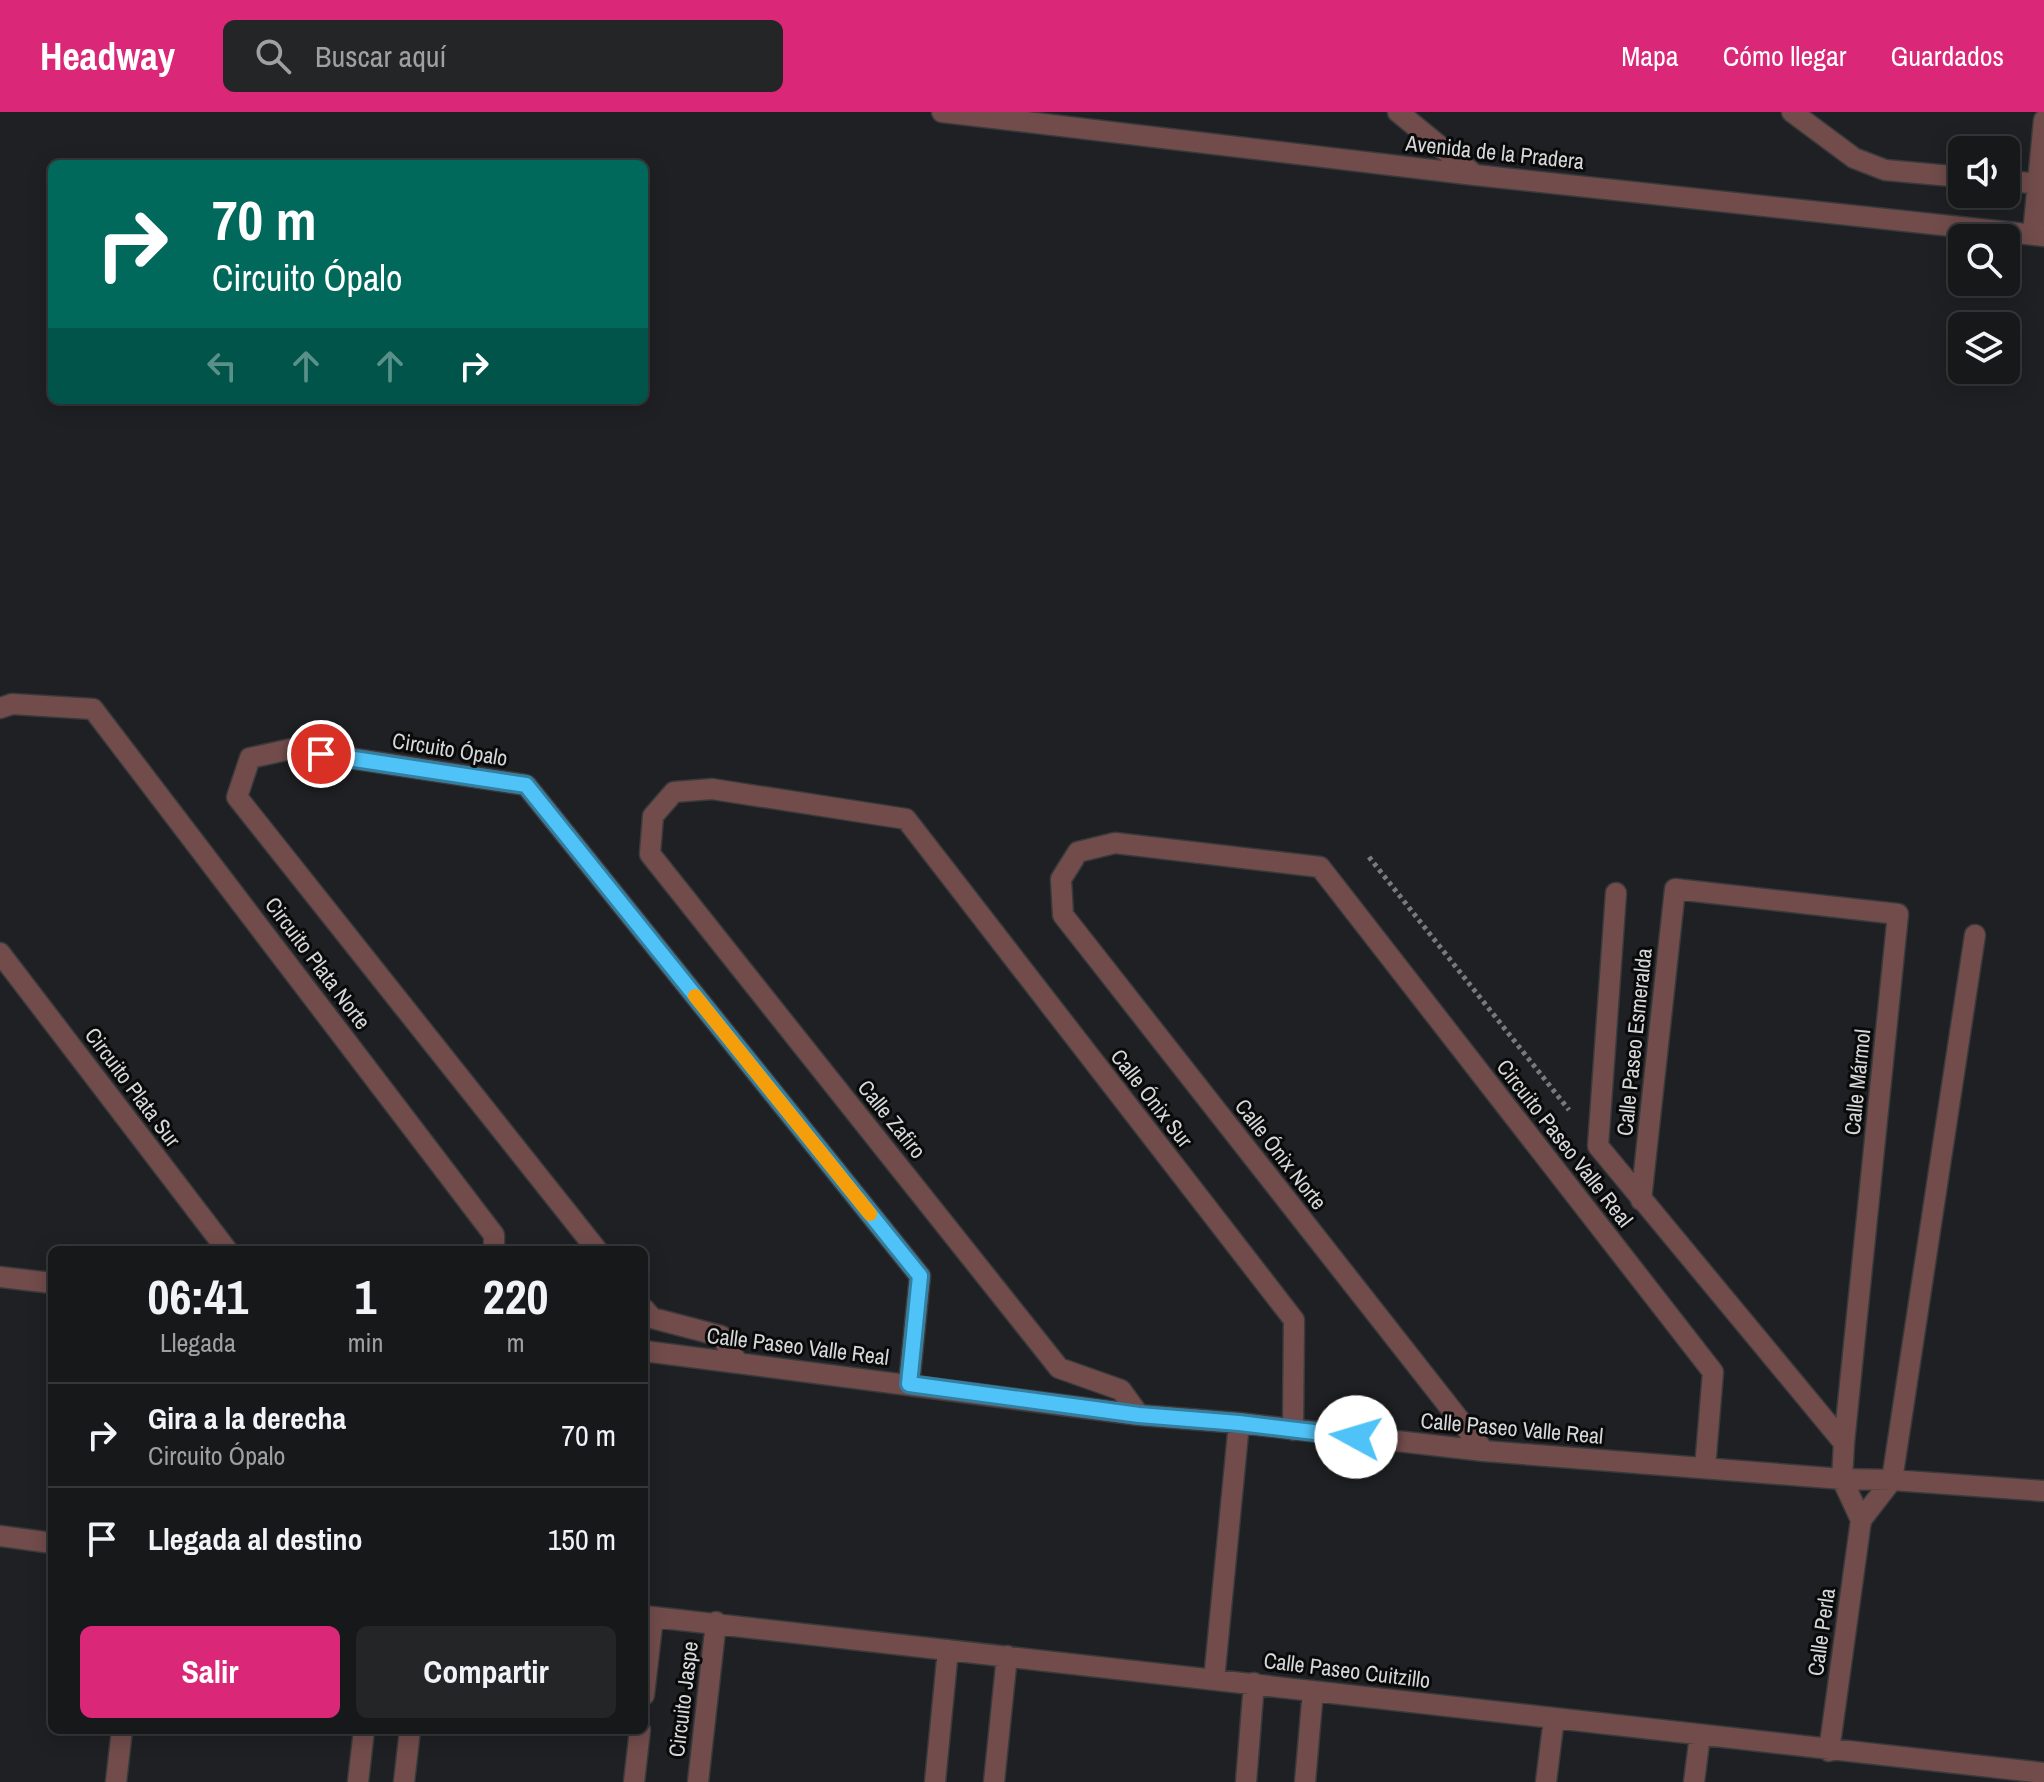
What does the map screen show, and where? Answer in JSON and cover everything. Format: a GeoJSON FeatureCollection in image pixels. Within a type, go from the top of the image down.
{"type":"FeatureCollection","features":[{"type":"Feature","properties":{"kind":"street","name":"Avenida de la Pradera"},"geometry":{"type":"LineString","coordinates":[[942,112],[1010,116],[1475,175],[2038,235]]}},
{"type":"Feature","properties":{"kind":"street"},"geometry":{"type":"LineString","coordinates":[[1398,112],[1475,175]]}},
{"type":"Feature","properties":{"kind":"street"},"geometry":{"type":"LineString","coordinates":[[1792,112],[1854,158],[1885,170],[1948,176]]}},
{"type":"Feature","properties":{"kind":"street"},"geometry":{"type":"LineString","coordinates":[[2038,235],[2044,120]]}},
{"type":"Feature","properties":{"kind":"street"},"geometry":{"type":"LineString","coordinates":[[2020,182],[2042,184]]}},
{"type":"Feature","properties":{"kind":"street","name":"Circuito Plata Norte"},"geometry":{"type":"LineString","coordinates":[[0,708],[12,704],[93,709],[494,1235],[494,1246]]}},
{"type":"Feature","properties":{"kind":"street","name":"Circuito Ópalo"},"geometry":{"type":"LineString","coordinates":[[594,1246],[237,797],[250,758],[291,749],[526,785],[920,1276],[909,1384]]}},
{"type":"Feature","properties":{"kind":"street","name":"Calle Ónix Sur"},"geometry":{"type":"LineString","coordinates":[[653,816],[674,792],[712,789],[906,819],[1294,1320],[1293,1430]]}},
{"type":"Feature","properties":{"kind":"street","name":"Calle Zafiro"},"geometry":{"type":"LineString","coordinates":[[653,816],[650,854],[1059,1368],[1121,1390],[1139,1415]]}},
{"type":"Feature","properties":{"kind":"street","name":"Circuito Paseo Valle Real"},"geometry":{"type":"LineString","coordinates":[[1061,879],[1078,852],[1115,843],[1320,867],[1713,1372],[1705,1468]]}},
{"type":"Feature","properties":{"kind":"street","name":"Calle Ónix Norte"},"geometry":{"type":"LineString","coordinates":[[1061,879],[1063,915],[1484,1451]]}},
{"type":"Feature","properties":{"kind":"street","name":"Calle Paseo Esmeralda"},"geometry":{"type":"LineString","coordinates":[[1641,1200],[1675,889]]}},
{"type":"Feature","properties":{"kind":"street","name":"Calle Mármol"},"geometry":{"type":"LineString","coordinates":[[1675,889],[1898,914],[1842,1479]]}},
{"type":"Feature","properties":{"kind":"street","name":"Calle Paseo Esmeralda"},"geometry":{"type":"LineString","coordinates":[[1598,1146],[1616,893]]}},
{"type":"Feature","properties":{"kind":"street"},"geometry":{"type":"LineString","coordinates":[[1892,1480],[1975,935]]}},
{"type":"Feature","properties":{"kind":"street","name":"Circuito Plata Sur"},"geometry":{"type":"LineString","coordinates":[[0,953],[224,1246]]}},
{"type":"Feature","properties":{"kind":"street"},"geometry":{"type":"LineString","coordinates":[[1598,1146],[1844,1443]]}},
{"type":"Feature","properties":{"kind":"street"},"geometry":{"type":"LineString","coordinates":[[0,1277],[48,1283]]}},
{"type":"Feature","properties":{"kind":"street"},"geometry":{"type":"LineString","coordinates":[[648,1314],[652,1318],[721,1336],[738,1363]]}},
{"type":"Feature","properties":{"kind":"street","name":"Calle Paseo Valle Real"},"geometry":{"type":"LineString","coordinates":[[648,1352],[1139,1415],[1239,1423],[1484,1451],[1842,1479],[2044,1491]]}},
{"type":"Feature","properties":{"kind":"street"},"geometry":{"type":"LineString","coordinates":[[1214,1680],[1239,1423]]}},
{"type":"Feature","properties":{"kind":"street"},"geometry":{"type":"LineString","coordinates":[[1842,1479],[1861,1520]]}},
{"type":"Feature","properties":{"kind":"street","name":"Calle Perla"},"geometry":{"type":"LineString","coordinates":[[1829,1751],[1861,1520],[1892,1480]]}},
{"type":"Feature","properties":{"kind":"street"},"geometry":{"type":"LineString","coordinates":[[0,1536],[48,1542]]}},
{"type":"Feature","properties":{"kind":"street","name":"Calle Paseo Cuitzillo"},"geometry":{"type":"LineString","coordinates":[[649,1617],[716,1622],[1700,1735],[1829,1751],[1943,1773],[2044,1773]]}},
{"type":"Feature","properties":{"kind":"street","name":"Circuito Jaspe"},"geometry":{"type":"LineString","coordinates":[[698,1782],[716,1622]]}},
{"type":"Feature","properties":{"kind":"street"},"geometry":{"type":"LineString","coordinates":[[935,1782],[948,1650]]}},
{"type":"Feature","properties":{"kind":"street"},"geometry":{"type":"LineString","coordinates":[[994,1782],[1007,1656]]}},
{"type":"Feature","properties":{"kind":"street"},"geometry":{"type":"LineString","coordinates":[[1246,1782],[1254,1683]]}},
{"type":"Feature","properties":{"kind":"street"},"geometry":{"type":"LineString","coordinates":[[1305,1782],[1313,1691]]}},
{"type":"Feature","properties":{"kind":"street"},"geometry":{"type":"LineString","coordinates":[[1546,1782],[1554,1718]]}},
{"type":"Feature","properties":{"kind":"street"},"geometry":{"type":"LineString","coordinates":[[116,1782],[122,1734]]}},
{"type":"Feature","properties":{"kind":"street"},"geometry":{"type":"LineString","coordinates":[[358,1782],[364,1734]]}},
{"type":"Feature","properties":{"kind":"street"},"geometry":{"type":"LineString","coordinates":[[404,1782],[410,1734]]}},
{"type":"Feature","properties":{"kind":"street"},"geometry":{"type":"LineString","coordinates":[[634,1782],[640,1734]]}},
{"type":"Feature","properties":{"kind":"street"},"geometry":{"type":"LineString","coordinates":[[1694,1782],[1700,1735]]}},
{"type":"Feature","properties":{"kind":"path"},"geometry":{"type":"LineString","coordinates":[[1369,857],[1598,1146]]}},
{"type":"Feature","properties":{"kind":"slow traffic"},"geometry":{"type":"LineString","coordinates":[[695,996],[870,1214]]}},
{"type":"Feature","properties":{"kind":"route"},"geometry":{"type":"LineString","coordinates":[[321,754],[526,785],[920,1276],[909,1384],[1139,1415],[1356,1437]]}}]}
